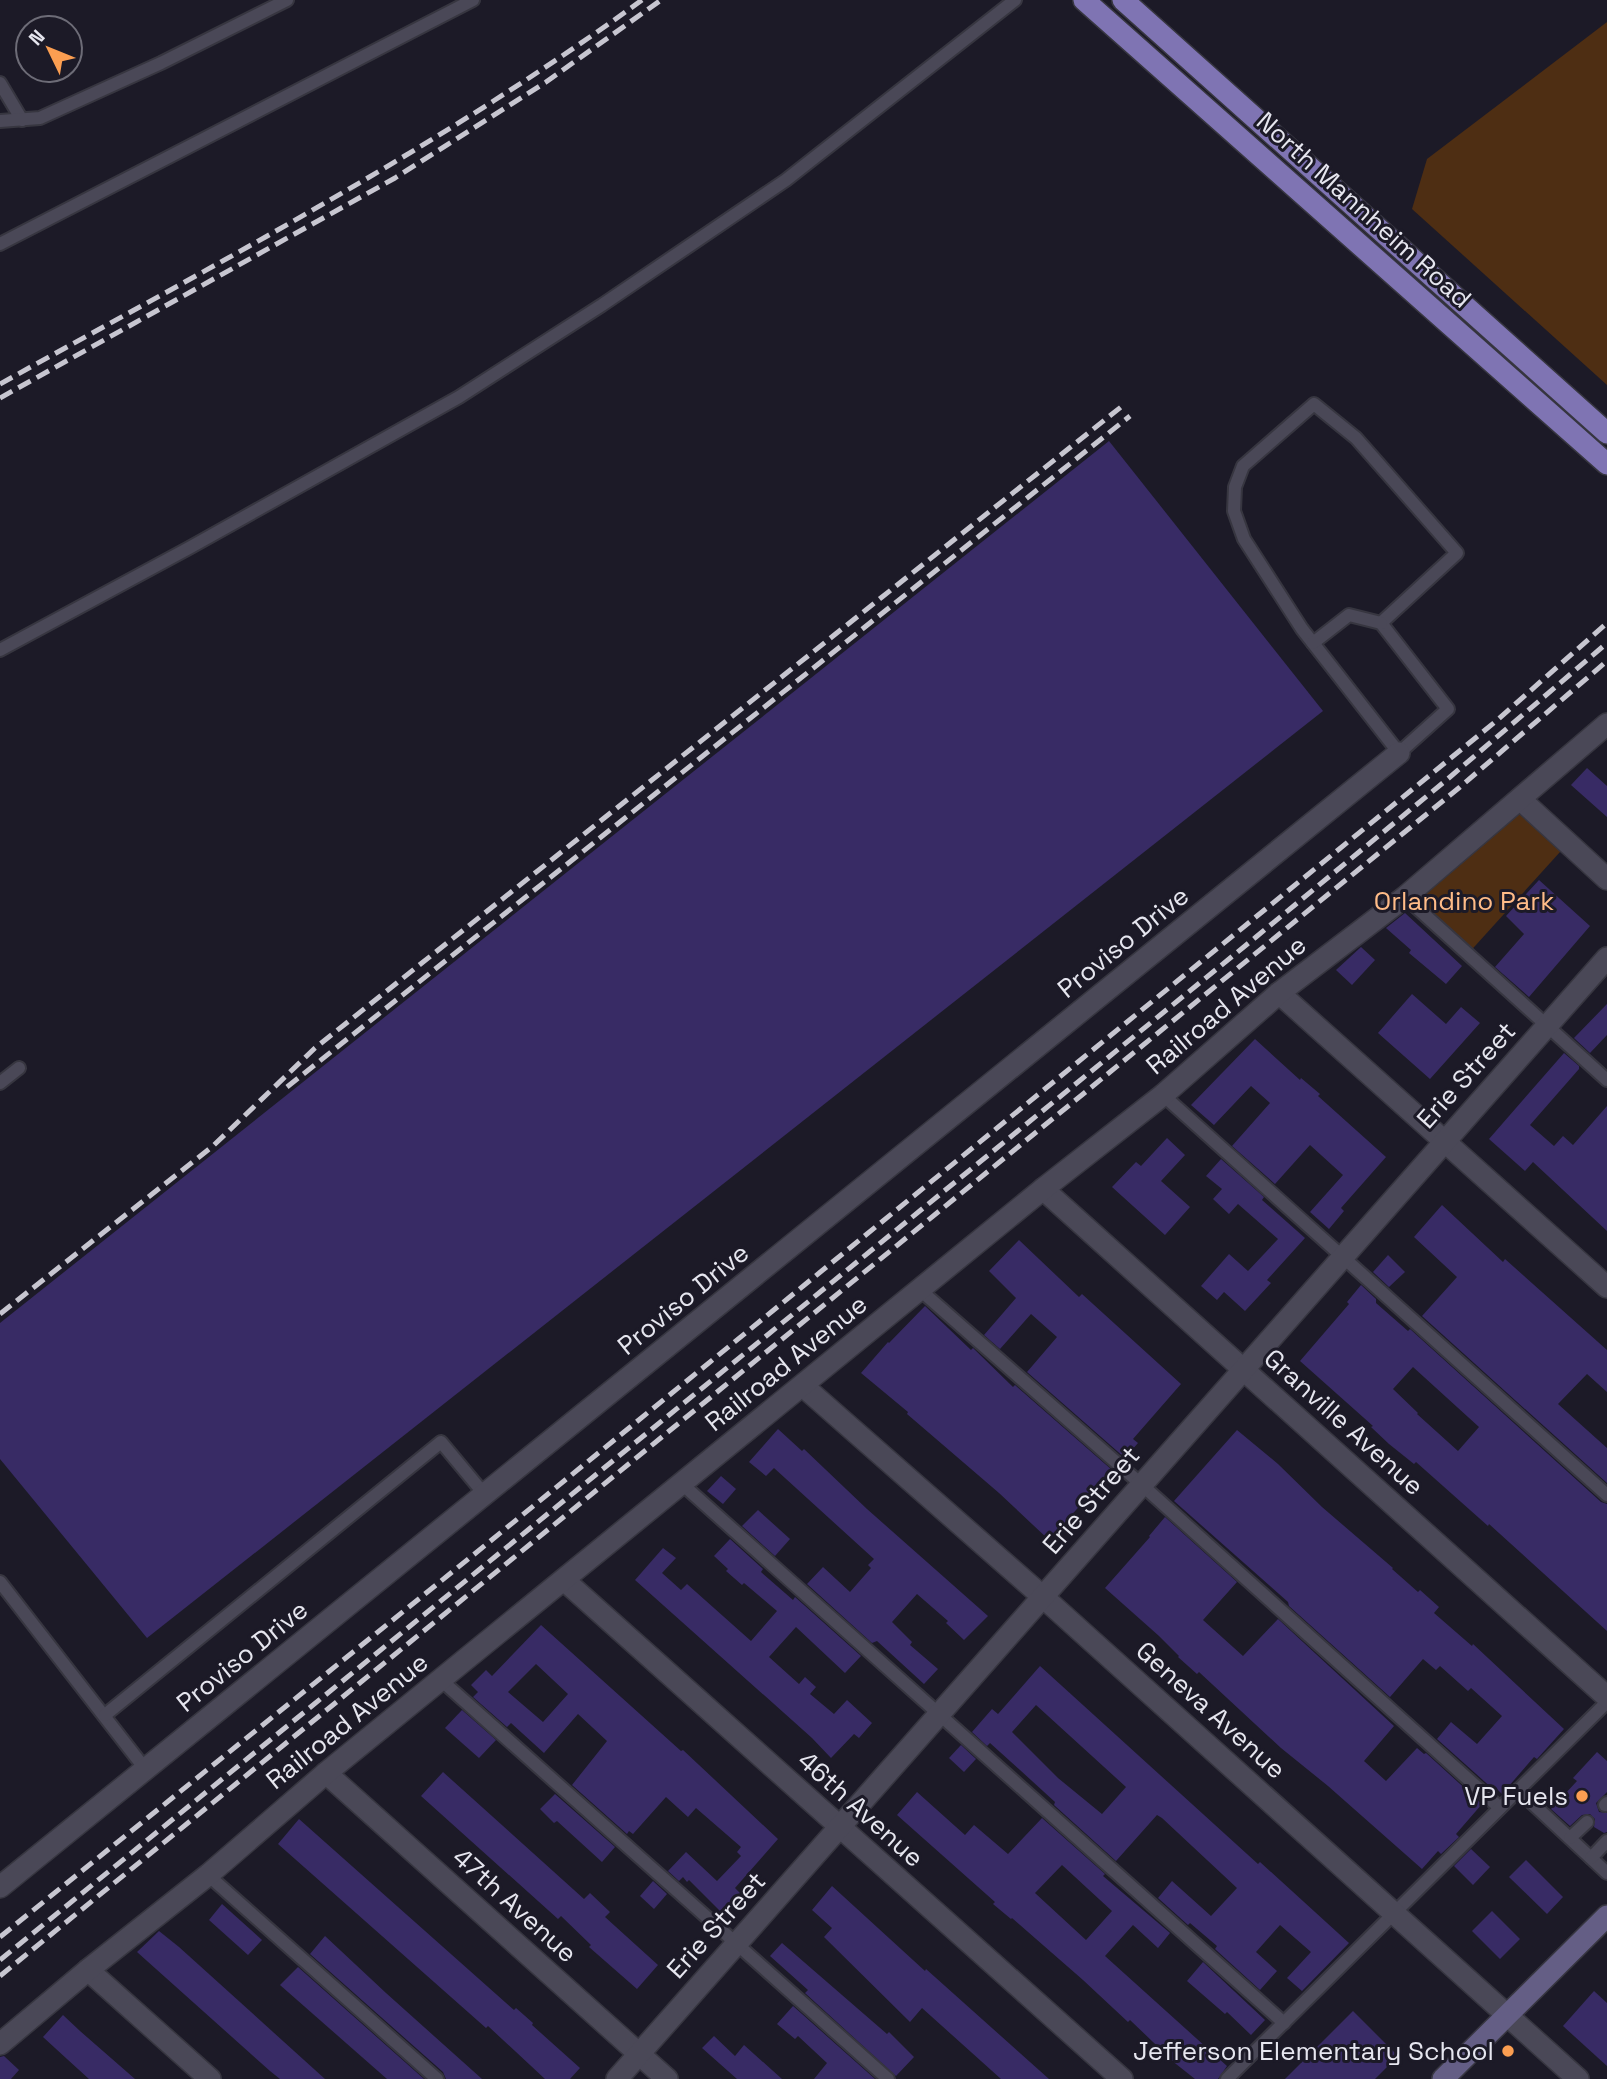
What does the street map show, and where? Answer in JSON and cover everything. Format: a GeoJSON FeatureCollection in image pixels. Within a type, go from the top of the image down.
{"type":"FeatureCollection","features":[{"type":"Feature","properties":{"kind":"main road","name":"North Mannheim Road"},"geometry":{"type":"LineString","coordinates":[[1084,0],[1607,464]]}},
{"type":"Feature","properties":{"kind":"main road","name":"North Mannheim Road"},"geometry":{"type":"LineString","coordinates":[[1123,0],[1607,433]]}},
{"type":"Feature","properties":{"kind":"main road"},"geometry":{"type":"LineString","coordinates":[[1444,2079],[1607,1916]]}},
{"type":"Feature","properties":{"kind":"street","name":"Railroad Avenue"},"geometry":{"type":"LineString","coordinates":[[0,2044],[208,1875],[326,1773],[919,1289],[1163,1095],[1279,993],[1405,897],[1607,724]]}},
{"type":"Feature","properties":{"kind":"street","name":"Proviso Drive"},"geometry":{"type":"LineString","coordinates":[[0,1887],[1399,753]]}},
{"type":"Feature","properties":{"kind":"street"},"geometry":{"type":"LineString","coordinates":[[1520,799],[1607,880]]}},
{"type":"Feature","properties":{"kind":"street","name":"Erie Street"},"geometry":{"type":"LineString","coordinates":[[617,2079],[1607,958]]}},
{"type":"Feature","properties":{"kind":"street"},"geometry":{"type":"LineString","coordinates":[[1279,993],[1607,1287]]}},
{"type":"Feature","properties":{"kind":"street","name":"Granville Avenue"},"geometry":{"type":"LineString","coordinates":[[1043,1189],[1607,1700]]}},
{"type":"Feature","properties":{"kind":"street","name":"Geneva Avenue"},"geometry":{"type":"LineString","coordinates":[[803,1386],[1395,1912],[1508,2015],[1568,2075]]}},
{"type":"Feature","properties":{"kind":"street","name":"46th Avenue"},"geometry":{"type":"LineString","coordinates":[[564,1580],[1122,2079]]}},
{"type":"Feature","properties":{"kind":"street","name":"47th Avenue"},"geometry":{"type":"LineString","coordinates":[[326,1773],[667,2079]]}},
{"type":"Feature","properties":{"kind":"street"},"geometry":{"type":"LineString","coordinates":[[89,1969],[210,2079]]}},
{"type":"Feature","properties":{"kind":"lane"},"geometry":{"type":"LineString","coordinates":[[0,121],[40,118],[161,63],[287,0]]}},
{"type":"Feature","properties":{"kind":"lane"},"geometry":{"type":"LineString","coordinates":[[0,244],[473,0]]}},
{"type":"Feature","properties":{"kind":"lane"},"geometry":{"type":"LineString","coordinates":[[0,650],[459,397],[602,305],[786,180],[1015,0]]}},
{"type":"Feature","properties":{"kind":"lane"},"geometry":{"type":"LineString","coordinates":[[0,83],[22,120]]}},
{"type":"Feature","properties":{"kind":"lane"},"geometry":{"type":"LineString","coordinates":[[1312,643],[1349,615],[1381,623],[1448,709],[1399,753],[1312,643],[1244,539],[1234,511],[1236,486],[1243,466],[1314,404],[1356,439],[1457,554],[1381,623]]}},
{"type":"Feature","properties":{"kind":"lane"},"geometry":{"type":"LineString","coordinates":[[1405,897],[1607,1080]]}},
{"type":"Feature","properties":{"kind":"lane"},"geometry":{"type":"LineString","coordinates":[[0,1083],[19,1068]]}},
{"type":"Feature","properties":{"kind":"lane"},"geometry":{"type":"LineString","coordinates":[[1163,1095],[1607,1495]]}},
{"type":"Feature","properties":{"kind":"lane"},"geometry":{"type":"LineString","coordinates":[[919,1289],[1142,1485],[1500,1808]]}},
{"type":"Feature","properties":{"kind":"lane"},"geometry":{"type":"LineString","coordinates":[[105,1715],[441,1442],[485,1495]]}},
{"type":"Feature","properties":{"kind":"lane"},"geometry":{"type":"LineString","coordinates":[[682,1484],[1284,2023]]}},
{"type":"Feature","properties":{"kind":"lane"},"geometry":{"type":"LineString","coordinates":[[0,1582],[146,1770]]}},
{"type":"Feature","properties":{"kind":"lane"},"geometry":{"type":"LineString","coordinates":[[441,1680],[888,2079]]}},
{"type":"Feature","properties":{"kind":"lane"},"geometry":{"type":"LineString","coordinates":[[1227,2079],[1607,1700]]}},
{"type":"Feature","properties":{"kind":"lane"},"geometry":{"type":"LineString","coordinates":[[1518,1790],[1607,1872]]}},
{"type":"Feature","properties":{"kind":"lane"},"geometry":{"type":"LineString","coordinates":[[1570,1838],[1587,1822]]}},
{"type":"Feature","properties":{"kind":"lane"},"geometry":{"type":"LineString","coordinates":[[1591,1858],[1607,1841]]}},
{"type":"Feature","properties":{"kind":"lane"},"geometry":{"type":"LineString","coordinates":[[208,1875],[437,2079]]}},
{"type":"Feature","properties":{"kind":"green space"},"geometry":{"type":"Polygon","coordinates":[[[1607,22],[1607,385],[1412,209],[1427,159],[1607,22]]]}},
{"type":"Feature","properties":{"kind":"green space","name":"Orlandino Park"},"geometry":{"type":"Polygon","coordinates":[[[1524,799],[1570,841],[1466,956],[1405,901],[1524,799]]]}},
{"type":"Feature","properties":{"kind":"building"},"geometry":{"type":"Polygon","coordinates":[[[1109,441],[1323,711],[147,1638],[0,1459],[0,1323],[1109,441]]]}},
{"type":"Feature","properties":{"kind":"building"},"geometry":{"type":"Polygon","coordinates":[[[1587,768],[1607,786],[1607,817],[1571,785],[1587,768]]]}},
{"type":"Feature","properties":{"kind":"building"},"geometry":{"type":"Polygon","coordinates":[[[1539,880],[1590,926],[1529,997],[1495,967],[1524,934],[1506,916],[1539,880]]]}},
{"type":"Feature","properties":{"kind":"building"},"geometry":{"type":"Polygon","coordinates":[[[1405,913],[1462,966],[1446,984],[1409,953],[1411,950],[1386,928],[1405,913]]]}},
{"type":"Feature","properties":{"kind":"building"},"geometry":{"type":"Polygon","coordinates":[[[1361,947],[1375,960],[1352,985],[1336,970],[1361,947]]]}},
{"type":"Feature","properties":{"kind":"building"},"geometry":{"type":"Polygon","coordinates":[[[1412,994],[1446,1024],[1461,1007],[1480,1023],[1430,1079],[1378,1033],[1412,994]]]}},
{"type":"Feature","properties":{"kind":"building"},"geometry":{"type":"Polygon","coordinates":[[[1607,1004],[1607,1035],[1590,1053],[1574,1038],[1607,1004]]]}},
{"type":"Feature","properties":{"kind":"building"},"geometry":{"type":"Polygon","coordinates":[[[1255,1039],[1300,1080],[1301,1078],[1320,1094],[1318,1096],[1386,1157],[1341,1208],[1344,1211],[1329,1229],[1310,1212],[1343,1175],[1310,1145],[1275,1184],[1232,1146],[1270,1103],[1251,1086],[1214,1125],[1191,1105],[1255,1039]]]}},
{"type":"Feature","properties":{"kind":"building"},"geometry":{"type":"Polygon","coordinates":[[[1564,1053],[1579,1069],[1530,1125],[1554,1146],[1563,1136],[1573,1145],[1607,1106],[1607,1231],[1533,1162],[1525,1171],[1489,1139],[1564,1053]]]}},
{"type":"Feature","properties":{"kind":"building"},"geometry":{"type":"Polygon","coordinates":[[[1167,1138],[1185,1155],[1161,1181],[1190,1207],[1165,1235],[1112,1187],[1136,1162],[1141,1166],[1167,1138]]]}},
{"type":"Feature","properties":{"kind":"building"},"geometry":{"type":"Polygon","coordinates":[[[1221,1159],[1305,1238],[1267,1280],[1271,1283],[1245,1311],[1224,1292],[1217,1300],[1201,1286],[1229,1254],[1248,1271],[1278,1239],[1238,1204],[1229,1214],[1213,1199],[1222,1189],[1206,1176],[1221,1159]]]}},
{"type":"Feature","properties":{"kind":"building"},"geometry":{"type":"Polygon","coordinates":[[[1442,1205],[1503,1262],[1505,1259],[1607,1350],[1607,1392],[1587,1374],[1558,1404],[1607,1448],[1607,1483],[1422,1316],[1457,1277],[1414,1237],[1442,1205]]]}},
{"type":"Feature","properties":{"kind":"building"},"geometry":{"type":"Polygon","coordinates":[[[1019,1240],[1079,1297],[1082,1294],[1181,1384],[1133,1439],[1138,1443],[1125,1458],[1027,1372],[1057,1337],[1031,1314],[1000,1349],[984,1335],[1016,1298],[989,1271],[1019,1240]]]}},
{"type":"Feature","properties":{"kind":"building"},"geometry":{"type":"Polygon","coordinates":[[[1388,1255],[1405,1272],[1389,1287],[1373,1272],[1388,1255]]]}},
{"type":"Feature","properties":{"kind":"building"},"geometry":{"type":"Polygon","coordinates":[[[1361,1285],[1376,1299],[1376,1303],[1408,1331],[1410,1329],[1601,1502],[1607,1504],[1607,1631],[1489,1524],[1488,1526],[1416,1462],[1414,1464],[1389,1444],[1371,1427],[1373,1426],[1300,1361],[1349,1304],[1347,1302],[1361,1285]],[[1413,1367],[1393,1389],[1458,1451],[1479,1427],[1413,1367]]]}},
{"type":"Feature","properties":{"kind":"building"},"geometry":{"type":"Polygon","coordinates":[[[925,1306],[1013,1387],[1015,1385],[1112,1470],[1049,1540],[861,1373],[925,1306]]]}},
{"type":"Feature","properties":{"kind":"building"},"geometry":{"type":"Polygon","coordinates":[[[778,1429],[802,1451],[804,1449],[988,1616],[964,1640],[946,1623],[948,1621],[917,1594],[892,1622],[912,1642],[910,1645],[938,1669],[924,1684],[877,1641],[872,1643],[807,1584],[823,1567],[850,1592],[871,1568],[868,1565],[874,1559],[774,1468],[766,1476],[749,1462],[778,1429]]]}},
{"type":"Feature","properties":{"kind":"building"},"geometry":{"type":"Polygon","coordinates":[[[1237,1430],[1418,1592],[1420,1590],[1439,1607],[1434,1613],[1472,1646],[1473,1644],[1564,1729],[1537,1759],[1534,1757],[1502,1794],[1496,1788],[1494,1790],[1437,1739],[1451,1722],[1477,1744],[1502,1716],[1471,1688],[1468,1691],[1440,1666],[1436,1670],[1423,1659],[1390,1697],[1174,1501],[1237,1430]]]}},
{"type":"Feature","properties":{"kind":"building"},"geometry":{"type":"Polygon","coordinates":[[[721,1476],[736,1489],[723,1504],[707,1491],[721,1476]]]}},
{"type":"Feature","properties":{"kind":"building"},"geometry":{"type":"Polygon","coordinates":[[[758,1510],[790,1539],[775,1556],[742,1526],[758,1510]]]}},
{"type":"Feature","properties":{"kind":"building"},"geometry":{"type":"Polygon","coordinates":[[[1165,1517],[1237,1582],[1203,1620],[1243,1656],[1278,1619],[1394,1726],[1364,1761],[1386,1781],[1417,1748],[1482,1804],[1456,1834],[1459,1837],[1441,1854],[1438,1851],[1422,1869],[1281,1748],[1199,1672],[1197,1674],[1105,1588],[1165,1517]]]}},
{"type":"Feature","properties":{"kind":"building"},"geometry":{"type":"Polygon","coordinates":[[[730,1539],[763,1569],[761,1572],[793,1600],[795,1597],[861,1656],[845,1673],[796,1627],[769,1657],[799,1684],[805,1677],[816,1687],[810,1694],[834,1714],[847,1700],[872,1723],[859,1738],[854,1734],[831,1758],[635,1580],[663,1548],[676,1558],[662,1573],[681,1590],[687,1584],[751,1641],[777,1611],[744,1583],[742,1585],[714,1556],[730,1539]]]}},
{"type":"Feature","properties":{"kind":"building"},"geometry":{"type":"Polygon","coordinates":[[[541,1625],[683,1750],[778,1839],[735,1888],[740,1893],[722,1913],[689,1880],[687,1882],[683,1877],[679,1881],[668,1871],[686,1852],[717,1881],[741,1856],[737,1852],[741,1847],[696,1808],[688,1817],[666,1797],[633,1834],[629,1831],[627,1834],[572,1785],[607,1741],[578,1714],[544,1753],[511,1723],[507,1727],[473,1697],[478,1692],[471,1685],[486,1670],[492,1676],[541,1625]],[[536,1664],[508,1692],[543,1722],[568,1694],[536,1664]]]}},
{"type":"Feature","properties":{"kind":"building"},"geometry":{"type":"Polygon","coordinates":[[[1040,1666],[1349,1943],[1302,1991],[1287,1978],[1311,1952],[1280,1925],[1256,1952],[1277,1971],[1260,1990],[1215,1949],[1217,1946],[1158,1898],[1172,1881],[1211,1916],[1237,1888],[1157,1815],[1116,1861],[990,1743],[987,1746],[972,1732],[992,1709],[998,1714],[1040,1666]],[[1036,1705],[1012,1732],[1058,1778],[1102,1814],[1126,1787],[1036,1705]]]}},
{"type":"Feature","properties":{"kind":"building"},"geometry":{"type":"Polygon","coordinates":[[[462,1710],[496,1740],[479,1758],[445,1728],[462,1710]]]}},
{"type":"Feature","properties":{"kind":"building"},"geometry":{"type":"Polygon","coordinates":[[[961,1745],[976,1759],[964,1772],[949,1758],[961,1745]]]}},
{"type":"Feature","properties":{"kind":"building","name":"VP Fuels"},"geometry":{"type":"Polygon","coordinates":[[[1597,1752],[1607,1761],[1607,1792],[1596,1803],[1599,1812],[1607,1813],[1607,1832],[1604,1833],[1594,1827],[1595,1819],[1590,1814],[1582,1815],[1570,1826],[1551,1809],[1577,1781],[1573,1778],[1597,1752]]]}},
{"type":"Feature","properties":{"kind":"building"},"geometry":{"type":"Polygon","coordinates":[[[443,1772],[584,1899],[590,1893],[610,1912],[605,1917],[658,1965],[637,1989],[589,1947],[591,1945],[561,1916],[558,1919],[421,1796],[443,1772]]]}},
{"type":"Feature","properties":{"kind":"building"},"geometry":{"type":"Polygon","coordinates":[[[917,1792],[965,1835],[974,1825],[1008,1854],[1042,1818],[1105,1874],[1103,1876],[1170,1933],[1158,1948],[1133,1925],[1105,1956],[1227,2066],[1218,2079],[1195,2079],[1176,2064],[1130,2020],[1128,2022],[993,1904],[995,1902],[897,1815],[917,1792]],[[1062,1865],[1035,1893],[1086,1940],[1112,1911],[1062,1865]]]}},
{"type":"Feature","properties":{"kind":"building"},"geometry":{"type":"Polygon","coordinates":[[[555,1794],[615,1847],[602,1862],[540,1809],[555,1794]]]}},
{"type":"Feature","properties":{"kind":"building"},"geometry":{"type":"Polygon","coordinates":[[[299,1819],[514,2010],[516,2008],[533,2023],[532,2025],[580,2068],[570,2079],[545,2079],[488,2026],[486,2028],[278,1844],[299,1819]]]}},
{"type":"Feature","properties":{"kind":"building"},"geometry":{"type":"Polygon","coordinates":[[[1471,1849],[1490,1867],[1473,1885],[1454,1866],[1471,1849]]]}},
{"type":"Feature","properties":{"kind":"building"},"geometry":{"type":"Polygon","coordinates":[[[1526,1860],[1563,1897],[1547,1914],[1509,1877],[1526,1860]]]}},
{"type":"Feature","properties":{"kind":"building"},"geometry":{"type":"Polygon","coordinates":[[[653,1881],[667,1894],[654,1909],[640,1896],[653,1881]]]}},
{"type":"Feature","properties":{"kind":"building"},"geometry":{"type":"Polygon","coordinates":[[[832,1886],[1049,2079],[1001,2079],[922,2008],[910,2022],[824,1937],[832,1928],[812,1910],[832,1886]]]}},
{"type":"Feature","properties":{"kind":"building"},"geometry":{"type":"Polygon","coordinates":[[[222,1904],[262,1940],[248,1955],[209,1920],[222,1904]]]}},
{"type":"Feature","properties":{"kind":"building"},"geometry":{"type":"Polygon","coordinates":[[[1492,1911],[1520,1939],[1500,1959],[1472,1931],[1492,1911]]]}},
{"type":"Feature","properties":{"kind":"building"},"geometry":{"type":"Polygon","coordinates":[[[159,1931],[325,2079],[280,2079],[270,2071],[137,1952],[159,1931]]]}},
{"type":"Feature","properties":{"kind":"building"},"geometry":{"type":"Polygon","coordinates":[[[325,1936],[482,2079],[446,2079],[443,2072],[310,1954],[325,1936]]]}},
{"type":"Feature","properties":{"kind":"building"},"geometry":{"type":"Polygon","coordinates":[[[782,1943],[887,2034],[889,2032],[914,2057],[896,2076],[805,1993],[808,1990],[770,1956],[782,1943]]]}},
{"type":"Feature","properties":{"kind":"building"},"geometry":{"type":"Polygon","coordinates":[[[1203,1962],[1265,2020],[1251,2035],[1227,2012],[1225,2014],[1187,1981],[1203,1962]]]}},
{"type":"Feature","properties":{"kind":"building"},"geometry":{"type":"Polygon","coordinates":[[[298,1967],[424,2079],[387,2079],[280,1985],[298,1967]]]}},
{"type":"Feature","properties":{"kind":"building"},"geometry":{"type":"Polygon","coordinates":[[[1594,1991],[1607,2003],[1607,2066],[1563,2026],[1594,1991]]]}},
{"type":"Feature","properties":{"kind":"building"},"geometry":{"type":"Polygon","coordinates":[[[793,2006],[875,2079],[814,2079],[827,2063],[798,2036],[795,2039],[777,2024],[793,2006]]]}},
{"type":"Feature","properties":{"kind":"building"},"geometry":{"type":"Polygon","coordinates":[[[1353,2011],[1398,2056],[1375,2079],[1285,2079],[1353,2011]]]}},
{"type":"Feature","properties":{"kind":"building"},"geometry":{"type":"Polygon","coordinates":[[[63,2015],[135,2079],[89,2079],[43,2037],[63,2015]]]}},
{"type":"Feature","properties":{"kind":"building"},"geometry":{"type":"Polygon","coordinates":[[[714,2036],[735,2056],[744,2045],[782,2079],[737,2079],[702,2048],[714,2036]]]}},
{"type":"Feature","properties":{"kind":"building"},"geometry":{"type":"Polygon","coordinates":[[[4,2056],[19,2070],[11,2079],[0,2079],[0,2057],[4,2056]]]}},
{"type":"Feature","properties":{"kind":"railway"},"geometry":{"type":"LineString","coordinates":[[0,384],[246,248],[408,154],[565,54],[642,0]]}},
{"type":"Feature","properties":{"kind":"railway"},"geometry":{"type":"LineString","coordinates":[[0,398],[395,178],[546,82],[661,0]]}},
{"type":"Feature","properties":{"kind":"railway"},"geometry":{"type":"LineString","coordinates":[[0,1314],[213,1146],[315,1048],[1121,407]]}},
{"type":"Feature","properties":{"kind":"railway"},"geometry":{"type":"LineString","coordinates":[[287,1087],[1130,416]]}},
{"type":"Feature","properties":{"kind":"railway"},"geometry":{"type":"LineString","coordinates":[[0,1937],[1495,722],[1607,623]]}},
{"type":"Feature","properties":{"kind":"railway"},"geometry":{"type":"LineString","coordinates":[[0,1960],[1256,937],[1607,643]]}},
{"type":"Feature","properties":{"kind":"railway"},"geometry":{"type":"LineString","coordinates":[[0,1976],[1460,787],[1607,661]]}},
{"type":"Feature","properties":{"kind":"place","name":"VP Fuels"},"geometry":{"type":"Point","coordinates":[1582,1796]}},
{"type":"Feature","properties":{"kind":"place","name":"Jefferson Elementary School"},"geometry":{"type":"Point","coordinates":[1508,2051]}}]}
